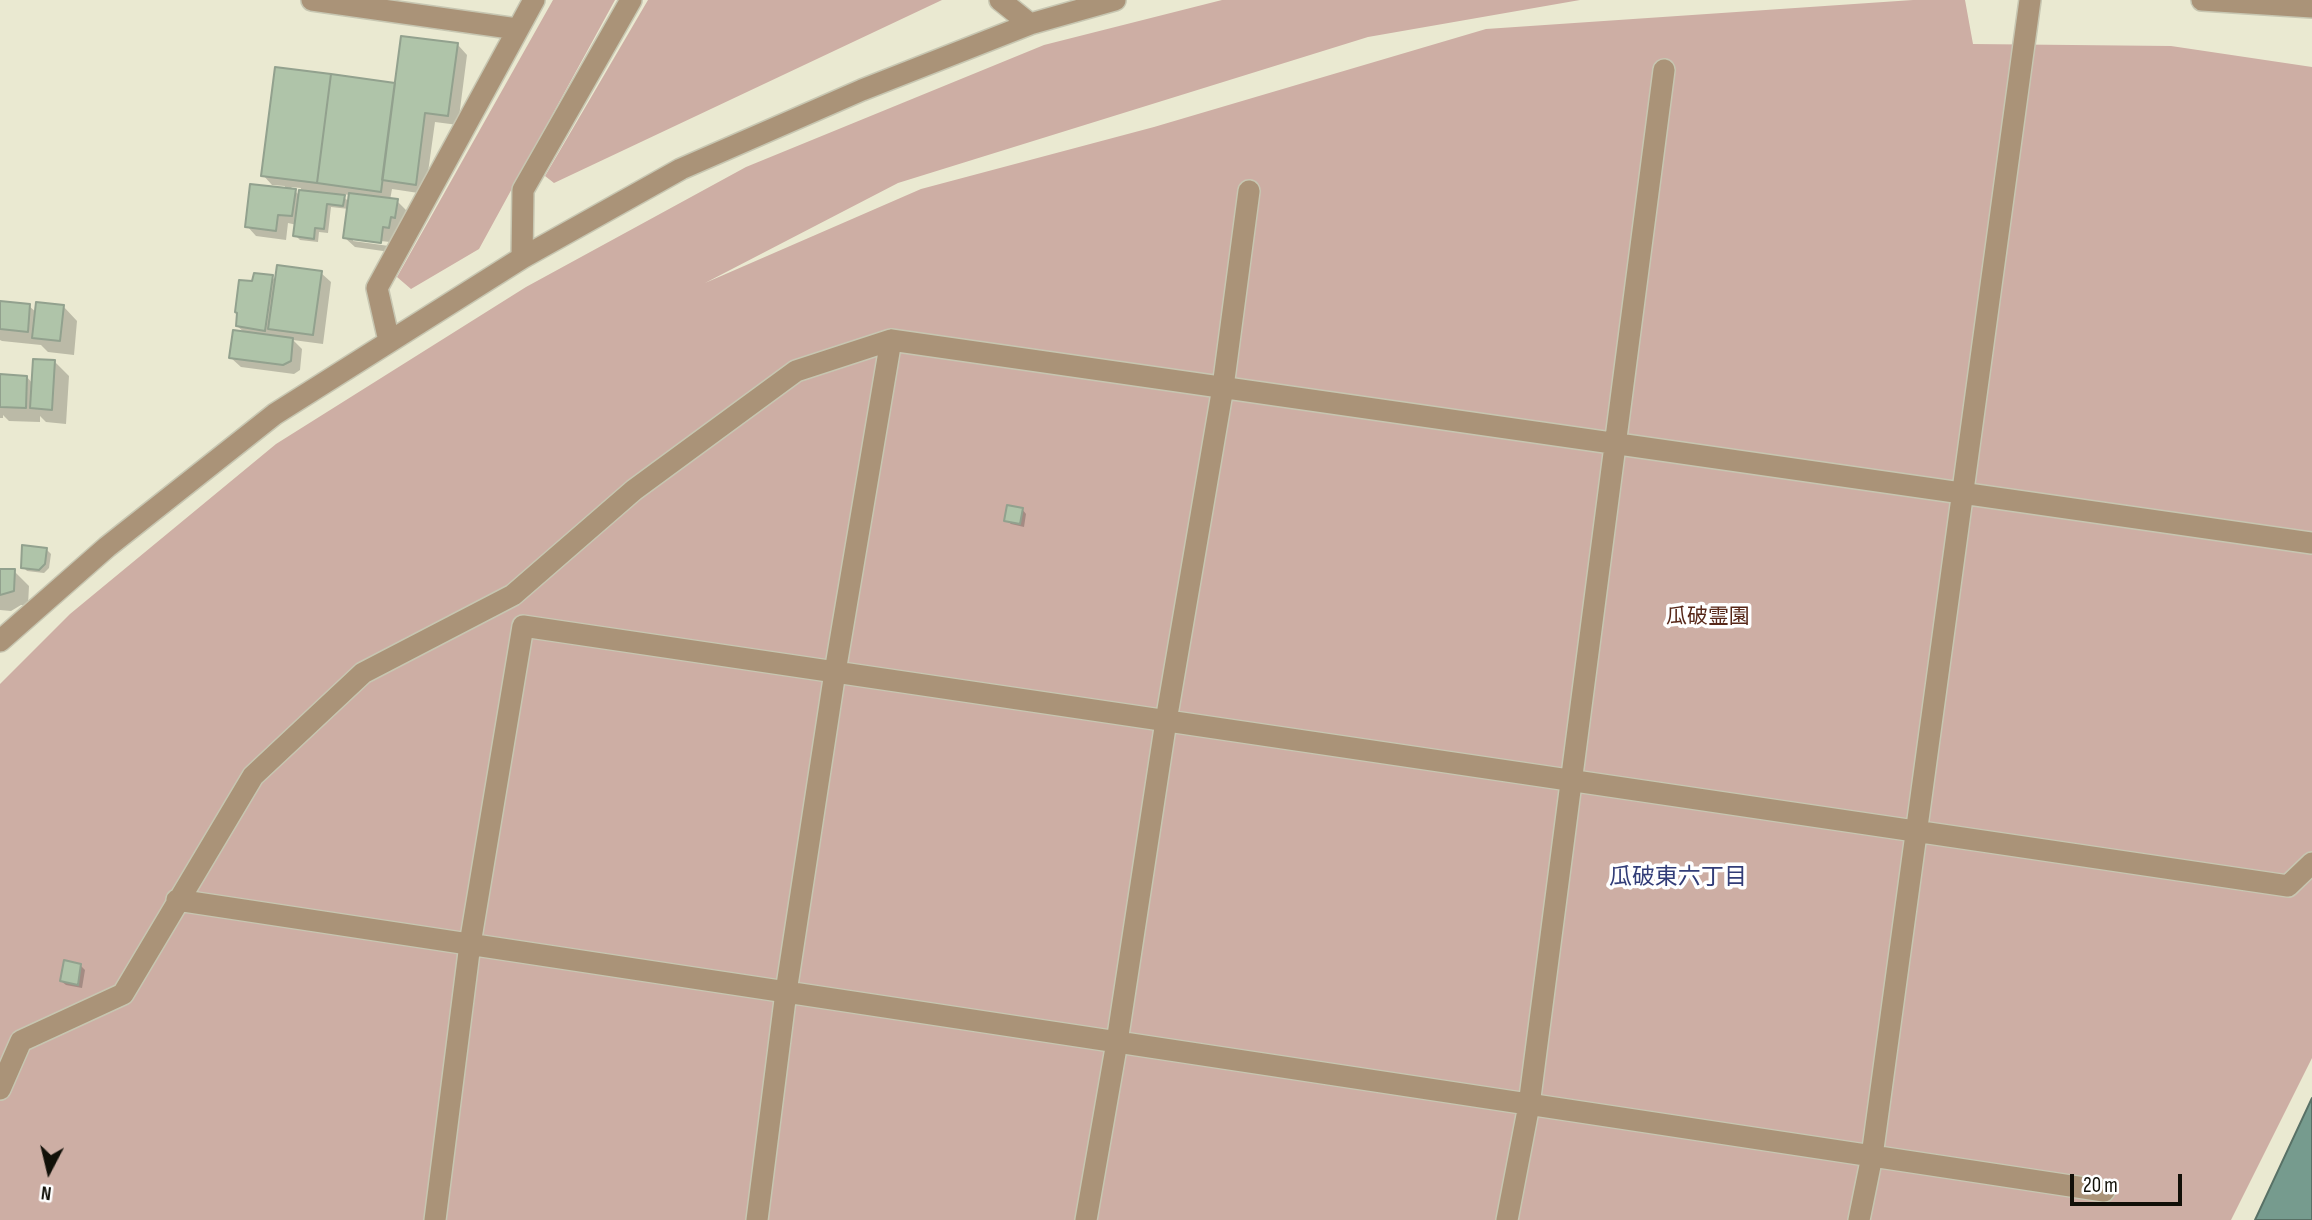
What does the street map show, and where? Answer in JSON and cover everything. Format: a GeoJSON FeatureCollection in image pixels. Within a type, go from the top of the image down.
{"type":"FeatureCollection","features":[{"type":"Feature","properties":{"kind":"street"},"geometry":{"type":"LineString","coordinates":[[312,0],[517,29]]}},
{"type":"Feature","properties":{"kind":"street"},"geometry":{"type":"LineString","coordinates":[[389,341],[377,288],[534,0]]}},
{"type":"Feature","properties":{"kind":"street"},"geometry":{"type":"LineString","coordinates":[[522,258],[523,190],[631,0]]}},
{"type":"Feature","properties":{"kind":"street"},"geometry":{"type":"LineString","coordinates":[[1000,0],[1030,24]]}},
{"type":"Feature","properties":{"kind":"street"},"geometry":{"type":"LineString","coordinates":[[2,636],[107,547],[275,414],[522,258],[681,169],[862,90],[1030,24],[1115,0]]}},
{"type":"Feature","properties":{"kind":"street"},"geometry":{"type":"LineString","coordinates":[[1860,1220],[1872,1156],[2030,0]]}},
{"type":"Feature","properties":{"kind":"street"},"geometry":{"type":"LineString","coordinates":[[2202,0],[2312,7]]}},
{"type":"Feature","properties":{"kind":"street"},"geometry":{"type":"LineString","coordinates":[[1507,1220],[1529,1105],[1664,69]]}},
{"type":"Feature","properties":{"kind":"street"},"geometry":{"type":"LineString","coordinates":[[1086,1220],[1223,387],[1248,191]]}},
{"type":"Feature","properties":{"kind":"street"},"geometry":{"type":"LineString","coordinates":[[0,1089],[21,1041],[123,994],[253,776],[363,673],[513,595],[634,489],[796,371],[891,340],[2312,543]]}},
{"type":"Feature","properties":{"kind":"street"},"geometry":{"type":"LineString","coordinates":[[757,1220],[786,992],[835,672],[891,340]]}},
{"type":"Feature","properties":{"kind":"street"},"geometry":{"type":"LineString","coordinates":[[435,1220],[470,944],[523,626],[2288,886],[2312,863]]}},
{"type":"Feature","properties":{"kind":"street"},"geometry":{"type":"LineString","coordinates":[[177,900],[2104,1191]]}},
{"type":"Feature","properties":{"kind":"green space"},"geometry":{"type":"Polygon","coordinates":[[[553,0],[615,0],[479,249],[411,289],[397,277],[553,0]]]}},
{"type":"Feature","properties":{"kind":"green space"},"geometry":{"type":"Polygon","coordinates":[[[648,0],[942,0],[554,183],[545,176],[648,0]]]}},
{"type":"Feature","properties":{"kind":"green space","name":"瓜破霊園"},"geometry":{"type":"Polygon","coordinates":[[[1222,0],[1580,0],[1368,37],[898,183],[705,283],[921,189],[1154,127],[1486,29],[1913,0],[1965,0],[1973,44],[2171,46],[2312,67],[2312,1058],[2231,1220],[0,1220],[0,684],[70,614],[276,444],[526,287],[746,167],[1044,45],[1222,0]]]}},
{"type":"Feature","properties":{"kind":"water"},"geometry":{"type":"Polygon","coordinates":[[[2312,1098],[2312,1220],[2255,1220],[2312,1098]]]}},
{"type":"Feature","properties":{"kind":"building"},"geometry":{"type":"Polygon","coordinates":[[[401,36],[458,43],[448,116],[425,113],[416,185],[382,180],[401,36]]]}},
{"type":"Feature","properties":{"kind":"building"},"geometry":{"type":"Polygon","coordinates":[[[275,67],[331,74],[317,183],[261,176],[275,67]]]}},
{"type":"Feature","properties":{"kind":"building"},"geometry":{"type":"Polygon","coordinates":[[[331,74],[395,83],[381,192],[317,183],[331,74]]]}},
{"type":"Feature","properties":{"kind":"building"},"geometry":{"type":"Polygon","coordinates":[[[250,184],[296,189],[292,216],[278,215],[276,231],[245,227],[250,184]]]}},
{"type":"Feature","properties":{"kind":"building"},"geometry":{"type":"Polygon","coordinates":[[[299,190],[345,195],[343,206],[327,204],[324,229],[315,228],[314,239],[293,236],[299,190]]]}},
{"type":"Feature","properties":{"kind":"building"},"geometry":{"type":"Polygon","coordinates":[[[349,193],[398,199],[395,218],[391,217],[389,228],[383,227],[381,243],[343,238],[349,193]]]}},
{"type":"Feature","properties":{"kind":"building"},"geometry":{"type":"Polygon","coordinates":[[[277,265],[322,271],[313,335],[268,329],[277,265]]]}},
{"type":"Feature","properties":{"kind":"building"},"geometry":{"type":"Polygon","coordinates":[[[254,273],[273,275],[265,331],[236,326],[239,280],[252,281],[254,273]]]}},
{"type":"Feature","properties":{"kind":"building"},"geometry":{"type":"Polygon","coordinates":[[[0,301],[30,304],[28,332],[0,329],[0,301]]]}},
{"type":"Feature","properties":{"kind":"building"},"geometry":{"type":"Polygon","coordinates":[[[36,302],[64,305],[60,341],[32,338],[36,302]]]}},
{"type":"Feature","properties":{"kind":"building"},"geometry":{"type":"Polygon","coordinates":[[[233,330],[293,338],[291,361],[283,365],[229,358],[233,330]]]}},
{"type":"Feature","properties":{"kind":"building"},"geometry":{"type":"Polygon","coordinates":[[[33,359],[55,360],[52,410],[30,408],[33,359]]]}},
{"type":"Feature","properties":{"kind":"building"},"geometry":{"type":"Polygon","coordinates":[[[0,374],[27,376],[26,408],[0,407],[0,374]]]}},
{"type":"Feature","properties":{"kind":"building"},"geometry":{"type":"Polygon","coordinates":[[[1007,505],[1023,508],[1020,524],[1004,521],[1007,505]]]}},
{"type":"Feature","properties":{"kind":"building"},"geometry":{"type":"Polygon","coordinates":[[[22,545],[47,548],[45,564],[39,570],[21,568],[22,545]]]}},
{"type":"Feature","properties":{"kind":"building"},"geometry":{"type":"Polygon","coordinates":[[[0,569],[15,569],[14,591],[0,595],[0,569]]]}},
{"type":"Feature","properties":{"kind":"building"},"geometry":{"type":"Polygon","coordinates":[[[64,960],[81,964],[78,985],[60,981],[64,960]]]}},
{"type":"Feature","properties":{"kind":"district","name":"瓜破東六丁目"},"geometry":{"type":"Point","coordinates":[1678,878]}}]}
